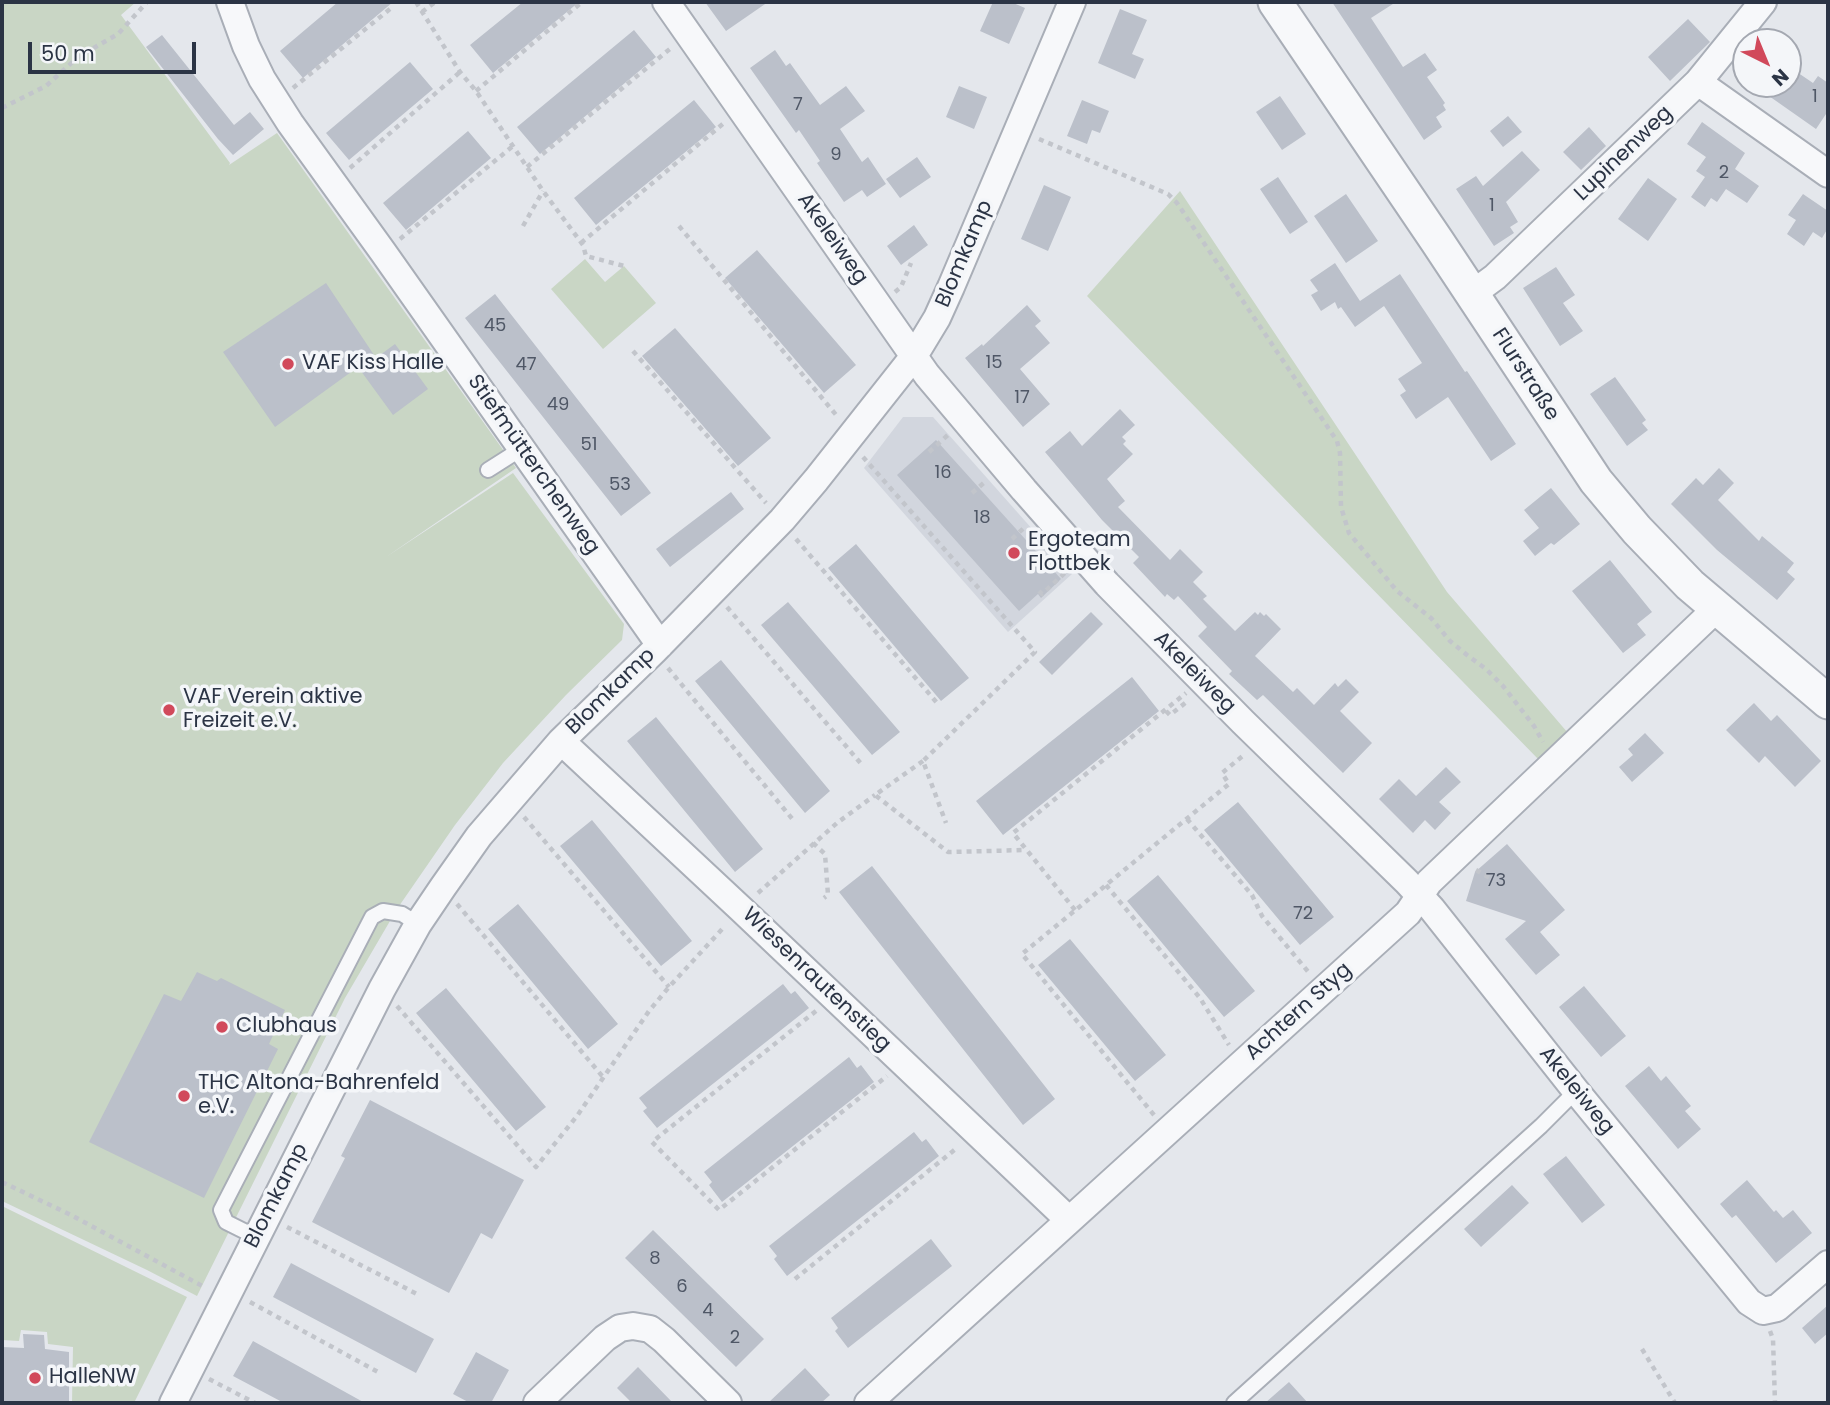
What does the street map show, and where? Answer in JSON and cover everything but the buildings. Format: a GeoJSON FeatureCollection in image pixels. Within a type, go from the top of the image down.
{"type":"FeatureCollection","features":[{"type":"Feature","properties":{"kind":"street","name":"Stiefmütterchenweg"},"geometry":{"type":"LineString","coordinates":[[230,2],[246,46],[276,102],[521,449],[657,648]]}},
{"type":"Feature","properties":{"kind":"street","name":"Akeleiweg"},"geometry":{"type":"LineString","coordinates":[[666,2],[927,375],[1107,584],[1420,896],[1749,1302],[1763,1311]]}},
{"type":"Feature","properties":{"kind":"street","name":"Blomkamp"},"geometry":{"type":"LineString","coordinates":[[173,1403],[382,989],[418,924],[479,836],[561,741],[713,590],[789,529],[843,429],[914,356],[937,318],[951,287],[1072,2]]}},
{"type":"Feature","properties":{"kind":"street","name":"Flurstraße"},"geometry":{"type":"LineString","coordinates":[[1275,2],[1596,481],[1656,550],[1717,608],[1828,702]]}},
{"type":"Feature","properties":{"kind":"street","name":"Lupinenweg"},"geometry":{"type":"LineString","coordinates":[[1472,293],[1495,277],[1698,82],[1763,2]]}},
{"type":"Feature","properties":{"kind":"street"},"geometry":{"type":"LineString","coordinates":[[1698,82],[1828,174]]}},
{"type":"Feature","properties":{"kind":"street","name":"Achtern Styg"},"geometry":{"type":"LineString","coordinates":[[867,1403],[1408,913],[1429,882],[1717,608]]}},
{"type":"Feature","properties":{"kind":"street","name":"Wiesenrautenstieg"},"geometry":{"type":"LineString","coordinates":[[561,741],[1069,1220]]}},
{"type":"Feature","properties":{"kind":"street"},"geometry":{"type":"LineString","coordinates":[[1763,1311],[1777,1308],[1828,1264]]}},
{"type":"Feature","properties":{"kind":"street"},"geometry":{"type":"LineString","coordinates":[[537,1403],[605,1338],[620,1328],[634,1326],[650,1329],[664,1340],[729,1403]]}},
{"type":"Feature","properties":{"kind":"lane"},"geometry":{"type":"LineString","coordinates":[[488,470],[521,449]]}},
{"type":"Feature","properties":{"kind":"lane"},"geometry":{"type":"LineString","coordinates":[[261,1227],[226,1222],[221,1210],[346,966],[372,918],[383,911],[402,914],[418,924]]}},
{"type":"Feature","properties":{"kind":"lane"},"geometry":{"type":"LineString","coordinates":[[1234,1403],[1541,1126],[1576,1091]]}},
{"type":"Feature","properties":{"kind":"path"},"geometry":{"type":"LineString","coordinates":[[2,108],[46,86],[78,57],[118,33],[147,2]]}},
{"type":"Feature","properties":{"kind":"path"},"geometry":{"type":"LineString","coordinates":[[416,2],[460,72],[581,243],[586,256],[628,267]]}},
{"type":"Feature","properties":{"kind":"path"},"geometry":{"type":"LineString","coordinates":[[422,12],[435,2]]}},
{"type":"Feature","properties":{"kind":"path"},"geometry":{"type":"LineString","coordinates":[[476,91],[582,2]]}},
{"type":"Feature","properties":{"kind":"path"},"geometry":{"type":"LineString","coordinates":[[276,102],[390,9]]}},
{"type":"Feature","properties":{"kind":"path"},"geometry":{"type":"LineString","coordinates":[[527,167],[688,34]]}},
{"type":"Feature","properties":{"kind":"path"},"geometry":{"type":"LineString","coordinates":[[332,183],[460,72]]}},
{"type":"Feature","properties":{"kind":"path"},"geometry":{"type":"LineString","coordinates":[[581,243],[741,109]]}},
{"type":"Feature","properties":{"kind":"path"},"geometry":{"type":"LineString","coordinates":[[1031,136],[1168,194],[1177,203],[1336,441],[1340,453],[1341,508],[1349,533],[1397,591],[1431,618],[1450,641],[1486,668],[1503,685],[1544,744]]}},
{"type":"Feature","properties":{"kind":"path"},"geometry":{"type":"LineString","coordinates":[[383,253],[513,146]]}},
{"type":"Feature","properties":{"kind":"path"},"geometry":{"type":"LineString","coordinates":[[523,226],[543,191]]}},
{"type":"Feature","properties":{"kind":"path"},"geometry":{"type":"LineString","coordinates":[[679,226],[843,429],[1035,652],[923,761],[837,823],[750,900]]}},
{"type":"Feature","properties":{"kind":"path"},"geometry":{"type":"LineString","coordinates":[[890,297],[901,287],[911,263]]}},
{"type":"Feature","properties":{"kind":"path"},"geometry":{"type":"LineString","coordinates":[[633,351],[938,704]]}},
{"type":"Feature","properties":{"kind":"path"},"geometry":{"type":"LineString","coordinates":[[929,453],[952,431]]}},
{"type":"Feature","properties":{"kind":"path"},"geometry":{"type":"LineString","coordinates":[[972,493],[992,475]]}},
{"type":"Feature","properties":{"kind":"path"},"geometry":{"type":"LineString","coordinates":[[1012,539],[1032,520]]}},
{"type":"Feature","properties":{"kind":"path"},"geometry":{"type":"LineString","coordinates":[[1039,591],[1042,594],[1072,566]]}},
{"type":"Feature","properties":{"kind":"path"},"geometry":{"type":"LineString","coordinates":[[713,590],[863,766]]}},
{"type":"Feature","properties":{"kind":"path"},"geometry":{"type":"LineString","coordinates":[[657,648],[794,821]]}},
{"type":"Feature","properties":{"kind":"path"},"geometry":{"type":"LineString","coordinates":[[1166,711],[1170,715],[1196,693]]}},
{"type":"Feature","properties":{"kind":"path"},"geometry":{"type":"LineString","coordinates":[[1075,910],[1013,833],[1183,696]]}},
{"type":"Feature","properties":{"kind":"path"},"geometry":{"type":"LineString","coordinates":[[1161,1122],[1022,954],[1229,784],[1222,774],[1251,748]]}},
{"type":"Feature","properties":{"kind":"path"},"geometry":{"type":"LineString","coordinates":[[923,761],[946,823]]}},
{"type":"Feature","properties":{"kind":"path"},"geometry":{"type":"LineString","coordinates":[[875,795],[948,852],[1027,850]]}},
{"type":"Feature","properties":{"kind":"path"},"geometry":{"type":"LineString","coordinates":[[509,800],[669,987]]}},
{"type":"Feature","properties":{"kind":"path"},"geometry":{"type":"LineString","coordinates":[[1187,819],[1252,895],[1262,916],[1316,982]]}},
{"type":"Feature","properties":{"kind":"path"},"geometry":{"type":"LineString","coordinates":[[813,843],[825,854],[828,895],[824,898]]}},
{"type":"Feature","properties":{"kind":"path"},"geometry":{"type":"LineString","coordinates":[[1052,881],[1059,875]]}},
{"type":"Feature","properties":{"kind":"path"},"geometry":{"type":"LineString","coordinates":[[1106,885],[1200,998],[1235,1055]]}},
{"type":"Feature","properties":{"kind":"path"},"geometry":{"type":"LineString","coordinates":[[443,887],[603,1077]]}},
{"type":"Feature","properties":{"kind":"path"},"geometry":{"type":"LineString","coordinates":[[382,989],[536,1167],[577,1115],[649,1011],[733,917]]}},
{"type":"Feature","properties":{"kind":"path"},"geometry":{"type":"LineString","coordinates":[[825,1004],[652,1142],[719,1210],[894,1070]]}},
{"type":"Feature","properties":{"kind":"path"},"geometry":{"type":"LineString","coordinates":[[795,1279],[967,1139]]}},
{"type":"Feature","properties":{"kind":"path"},"geometry":{"type":"LineString","coordinates":[[2,1182],[378,1372]]}},
{"type":"Feature","properties":{"kind":"path"},"geometry":{"type":"LineString","coordinates":[[261,1227],[417,1294]]}},
{"type":"Feature","properties":{"kind":"path"},"geometry":{"type":"LineString","coordinates":[[1763,1311],[1773,1339],[1776,1403]]}},
{"type":"Feature","properties":{"kind":"path"},"geometry":{"type":"LineString","coordinates":[[1642,1349],[1675,1403]]}},
{"type":"Feature","properties":{"kind":"path"},"geometry":{"type":"LineString","coordinates":[[190,1369],[255,1403]]}},
{"type":"Feature","properties":{"kind":"shaded area"},"geometry":{"type":"Polygon","coordinates":[[[903,417],[933,417],[1072,574],[1008,632],[864,468],[903,417]]]}},
{"type":"Feature","properties":{"kind":"green space","name":"VAF Verein aktive Freizeit e.V."},"geometry":{"type":"Polygon","coordinates":[[[2,2],[136,2],[121,15],[229,165],[277,133],[516,468],[386,557],[513,473],[624,624],[622,640],[503,763],[455,825],[397,909],[345,998],[197,1296],[2,1201],[2,2]]]}},
{"type":"Feature","properties":{"kind":"green space"},"geometry":{"type":"Polygon","coordinates":[[[1180,191],[1447,592],[1568,733],[1539,760],[1087,296],[1180,191]]]}},
{"type":"Feature","properties":{"kind":"green space"},"geometry":{"type":"Polygon","coordinates":[[[585,259],[605,282],[624,266],[656,303],[603,349],[551,289],[585,259]]]}},
{"type":"Feature","properties":{"kind":"green space"},"geometry":{"type":"Polygon","coordinates":[[[2,1206],[187,1297],[134,1403],[72,1403],[73,1347],[48,1344],[47,1332],[21,1330],[19,1341],[2,1340],[2,1206]]]}},
{"type":"Feature","properties":{"kind":"place","name":"VAF Kiss Halle"},"geometry":{"type":"Point","coordinates":[288,364]}},
{"type":"Feature","properties":{"kind":"place","name":"Ergoteam Flottbek"},"geometry":{"type":"Point","coordinates":[1014,553]}},
{"type":"Feature","properties":{"kind":"place","name":"VAF Verein aktive Freizeit e.V."},"geometry":{"type":"Point","coordinates":[169,710]}},
{"type":"Feature","properties":{"kind":"place","name":"Clubhaus"},"geometry":{"type":"Point","coordinates":[222,1027]}},
{"type":"Feature","properties":{"kind":"place","name":"THC Altona-Bahrenfeld e.V."},"geometry":{"type":"Point","coordinates":[184,1096]}},
{"type":"Feature","properties":{"kind":"place","name":"HalleNW"},"geometry":{"type":"Point","coordinates":[35,1378]}}]}
